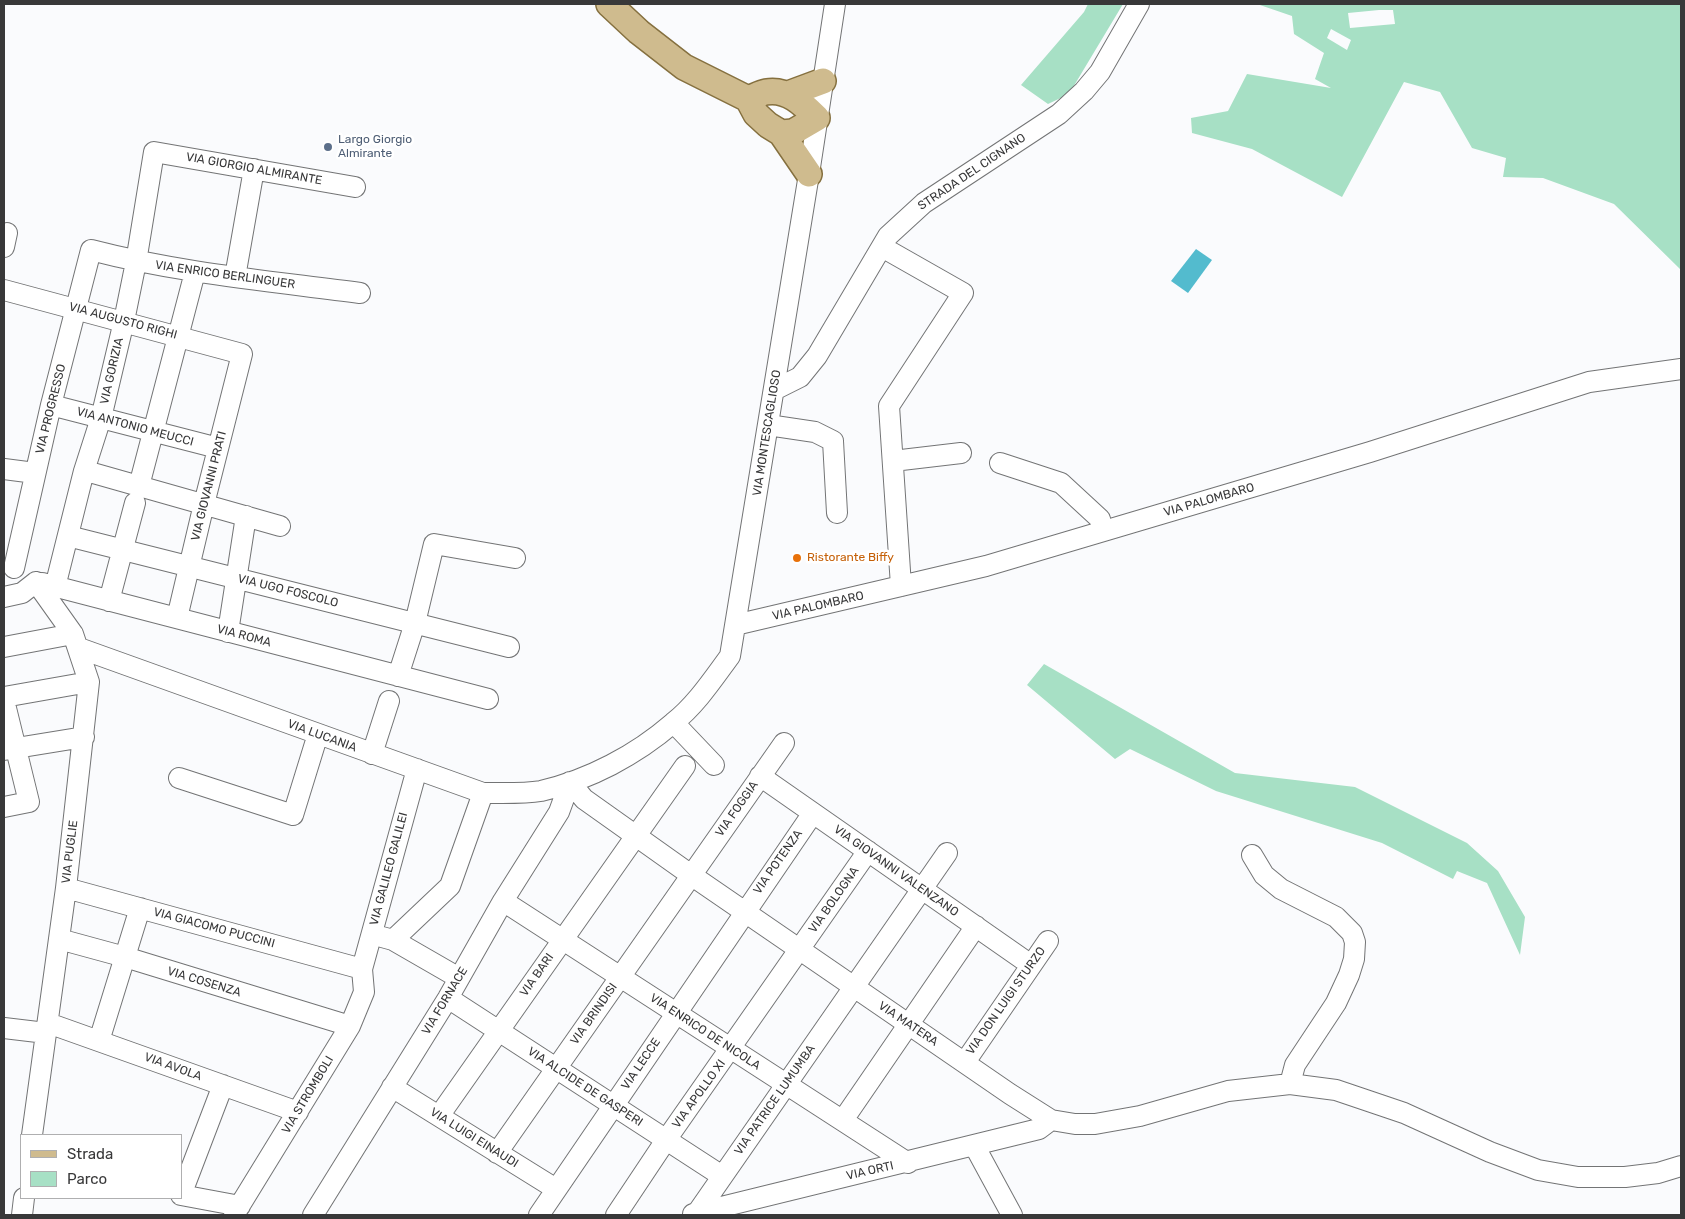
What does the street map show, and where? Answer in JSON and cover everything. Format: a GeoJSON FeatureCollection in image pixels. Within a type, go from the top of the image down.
{"type":"FeatureCollection","features":[{"type":"Feature","properties":{"kind":"main road"},"geometry":{"type":"LineString","coordinates":[[609,4],[639,32],[684,67],[748,99],[756,114],[781,133],[809,174]]}},
{"type":"Feature","properties":{"kind":"main road"},"geometry":{"type":"LineString","coordinates":[[788,94],[823,81]]}},
{"type":"Feature","properties":{"kind":"main road"},"geometry":{"type":"LineString","coordinates":[[748,99],[768,91],[788,94],[804,105],[817,118],[793,132],[781,133]]}},
{"type":"Feature","properties":{"kind":"street","name":"VIA MONTESCAGLIOSO"},"geometry":{"type":"LineString","coordinates":[[570,782],[603,769],[636,751],[674,723],[709,686],[730,656],[835,4]]}},
{"type":"Feature","properties":{"kind":"street","name":"STRADA DEL CIGNANO"},"geometry":{"type":"LineString","coordinates":[[774,390],[800,378],[817,356],[888,236],[924,203],[1058,114],[1084,91],[1100,72],[1139,4]]}},
{"type":"Feature","properties":{"kind":"street","name":"VIA GIORGIO ALMIRANTE"},"geometry":{"type":"LineString","coordinates":[[154,152],[355,187]]}},
{"type":"Feature","properties":{"kind":"street","name":"VIA GORIZIA"},"geometry":{"type":"LineString","coordinates":[[56,587],[84,472],[101,418],[124,321],[136,262],[154,152]]}},
{"type":"Feature","properties":{"kind":"street"},"geometry":{"type":"LineString","coordinates":[[235,276],[254,169]]}},
{"type":"Feature","properties":{"kind":"street"},"geometry":{"type":"LineString","coordinates":[[882,247],[963,293],[889,406],[901,586]]}},
{"type":"Feature","properties":{"kind":"street","name":"VIA ENRICO BERLINGUER"},"geometry":{"type":"LineString","coordinates":[[91,250],[136,262],[195,272],[360,294]]}},
{"type":"Feature","properties":{"kind":"street","name":"VIA PROGRESSO"},"geometry":{"type":"LineString","coordinates":[[9,568],[91,250]]}},
{"type":"Feature","properties":{"kind":"street"},"geometry":{"type":"LineString","coordinates":[[109,601],[195,272]]}},
{"type":"Feature","properties":{"kind":"street","name":"VIA AUGUSTO RIGHI"},"geometry":{"type":"LineString","coordinates":[[4,290],[77,308],[242,354]]}},
{"type":"Feature","properties":{"kind":"street","name":"VIA GIOVANNI PRATI"},"geometry":{"type":"LineString","coordinates":[[177,618],[242,354]]}},
{"type":"Feature","properties":{"kind":"street","name":"VIA PALOMBARO"},"geometry":{"type":"LineString","coordinates":[[735,625],[986,566],[1370,452],[1589,382],[1681,369]]}},
{"type":"Feature","properties":{"kind":"street","name":"VIA ANTONIO MEUCCI"},"geometry":{"type":"LineString","coordinates":[[51,405],[218,448]]}},
{"type":"Feature","properties":{"kind":"street"},"geometry":{"type":"LineString","coordinates":[[768,425],[815,432],[832,441],[837,513]]}},
{"type":"Feature","properties":{"kind":"street"},"geometry":{"type":"LineString","coordinates":[[893,461],[962,453]]}},
{"type":"Feature","properties":{"kind":"street"},"geometry":{"type":"LineString","coordinates":[[1000,463],[1061,483],[1100,519],[1102,531]]}},
{"type":"Feature","properties":{"kind":"street"},"geometry":{"type":"LineString","coordinates":[[4,469],[35,473]]}},
{"type":"Feature","properties":{"kind":"street"},"geometry":{"type":"LineString","coordinates":[[93,474],[137,495],[204,504],[280,526]]}},
{"type":"Feature","properties":{"kind":"street"},"geometry":{"type":"LineString","coordinates":[[228,632],[246,516]]}},
{"type":"Feature","properties":{"kind":"street","name":"VIA UGO FOSCOLO"},"geometry":{"type":"LineString","coordinates":[[68,536],[509,646]]}},
{"type":"Feature","properties":{"kind":"street"},"geometry":{"type":"LineString","coordinates":[[398,676],[415,623],[434,544],[515,558]]}},
{"type":"Feature","properties":{"kind":"street","name":"VIA ROMA"},"geometry":{"type":"LineString","coordinates":[[9,568],[36,582],[488,699]]}},
{"type":"Feature","properties":{"kind":"street"},"geometry":{"type":"LineString","coordinates":[[4,597],[22,593],[36,582]]}},
{"type":"Feature","properties":{"kind":"street","name":"VIA PUGLIE"},"geometry":{"type":"LineString","coordinates":[[32,1134],[66,888],[89,682],[76,641],[36,582]]}},
{"type":"Feature","properties":{"kind":"street"},"geometry":{"type":"LineString","coordinates":[[4,647],[76,641]]}},
{"type":"Feature","properties":{"kind":"street","name":"VIA LUCANIA"},"geometry":{"type":"LineString","coordinates":[[76,641],[318,734],[483,793],[540,791],[570,782]]}},
{"type":"Feature","properties":{"kind":"street"},"geometry":{"type":"LineString","coordinates":[[4,807],[29,802],[10,749],[4,699],[89,682]]}},
{"type":"Feature","properties":{"kind":"street"},"geometry":{"type":"LineString","coordinates":[[372,754],[389,701]]}},
{"type":"Feature","properties":{"kind":"street"},"geometry":{"type":"LineString","coordinates":[[674,723],[714,765]]}},
{"type":"Feature","properties":{"kind":"street"},"geometry":{"type":"LineString","coordinates":[[179,778],[294,815],[318,734]]}},
{"type":"Feature","properties":{"kind":"street"},"geometry":{"type":"LineString","coordinates":[[10,749],[84,737]]}},
{"type":"Feature","properties":{"kind":"street","name":"VIA FOGGIA"},"geometry":{"type":"LineString","coordinates":[[691,875],[784,744]]}},
{"type":"Feature","properties":{"kind":"street","name":"VIA BARI"},"geometry":{"type":"LineString","coordinates":[[439,1116],[685,766]]}},
{"type":"Feature","properties":{"kind":"street","name":"VIA GALILEO GALILEI"},"geometry":{"type":"LineString","coordinates":[[362,968],[417,770]]}},
{"type":"Feature","properties":{"kind":"street","name":"VIA GIOVANNI VALENZANO"},"geometry":{"type":"LineString","coordinates":[[760,776],[1031,965]]}},
{"type":"Feature","properties":{"kind":"street","name":"VIA MATERA"},"geometry":{"type":"LineString","coordinates":[[570,782],[584,799],[691,875],[908,1025],[1051,1120],[1075,1124],[1095,1124],[1140,1116],[1228,1091],[1290,1084],[1336,1090],[1404,1113],[1490,1152],[1538,1170],[1578,1177],[1625,1177],[1658,1173],[1681,1166]]}},
{"type":"Feature","properties":{"kind":"street","name":"VIA FORNACE"},"geometry":{"type":"LineString","coordinates":[[313,1215],[448,998],[503,901],[559,812],[570,782]]}},
{"type":"Feature","properties":{"kind":"street"},"geometry":{"type":"LineString","coordinates":[[393,940],[450,886],[483,793]]}},
{"type":"Feature","properties":{"kind":"street","name":"VIA POTENZA"},"geometry":{"type":"LineString","coordinates":[[744,912],[813,813]]}},
{"type":"Feature","properties":{"kind":"street","name":"VIA BOLOGNA"},"geometry":{"type":"LineString","coordinates":[[799,950],[868,851]]}},
{"type":"Feature","properties":{"kind":"street","name":"VIA PATRICE LUMUMBA"},"geometry":{"type":"LineString","coordinates":[[691,1214],[722,1176],[947,853]]}},
{"type":"Feature","properties":{"kind":"street"},"geometry":{"type":"LineString","coordinates":[[1252,855],[1264,875],[1280,888],[1336,917],[1352,933],[1355,942],[1354,958],[1349,975],[1336,1003],[1295,1066],[1290,1084]]}},
{"type":"Feature","properties":{"kind":"street","name":"VIA BRINDISI"},"geometry":{"type":"LineString","coordinates":[[497,1154],[691,875]]}},
{"type":"Feature","properties":{"kind":"street","name":"VIA GIACOMO PUCCINI"},"geometry":{"type":"LineString","coordinates":[[66,888],[362,968]]}},
{"type":"Feature","properties":{"kind":"street","name":"VIA ENRICO DE NICOLA"},"geometry":{"type":"LineString","coordinates":[[503,901],[908,1163]]}},
{"type":"Feature","properties":{"kind":"street"},"geometry":{"type":"LineString","coordinates":[[99,1041],[140,908]]}},
{"type":"Feature","properties":{"kind":"street","name":"VIA LECCE"},"geometry":{"type":"LineString","coordinates":[[539,1215],[744,912]]}},
{"type":"Feature","properties":{"kind":"street"},"geometry":{"type":"LineString","coordinates":[[843,1120],[976,926]]}},
{"type":"Feature","properties":{"kind":"street"},"geometry":{"type":"LineString","coordinates":[[371,934],[393,940],[459,978]]}},
{"type":"Feature","properties":{"kind":"street","name":"VIA COSENZA"},"geometry":{"type":"LineString","coordinates":[[59,939],[125,957],[350,1026]]}},
{"type":"Feature","properties":{"kind":"street","name":"VIA DON LUIGI STURZO"},"geometry":{"type":"LineString","coordinates":[[965,1062],[1048,941]]}},
{"type":"Feature","properties":{"kind":"street","name":"VIA APOLLO XI"},"geometry":{"type":"LineString","coordinates":[[616,1215],[799,950]]}},
{"type":"Feature","properties":{"kind":"street","name":"VIA STROMBOLI"},"geometry":{"type":"LineString","coordinates":[[237,1211],[350,1026],[364,992],[362,968]]}},
{"type":"Feature","properties":{"kind":"street","name":"VIA ALCIDE DE GASPERI"},"geometry":{"type":"LineString","coordinates":[[448,998],[722,1176]]}},
{"type":"Feature","properties":{"kind":"street","name":"VIA AVOLA"},"geometry":{"type":"LineString","coordinates":[[4,1028],[47,1028],[99,1041],[298,1112]]}},
{"type":"Feature","properties":{"kind":"street"},"geometry":{"type":"LineString","coordinates":[[182,1192],[223,1085]]}},
{"type":"Feature","properties":{"kind":"street","name":"VIA LUIGI EINAUDI"},"geometry":{"type":"LineString","coordinates":[[392,1086],[556,1190]]}},
{"type":"Feature","properties":{"kind":"street","name":"VIA ORTI"},"geometry":{"type":"LineString","coordinates":[[691,1214],[908,1163],[1039,1129],[1051,1120]]}},
{"type":"Feature","properties":{"kind":"street"},"geometry":{"type":"LineString","coordinates":[[974,1145],[1012,1215]]}},
{"type":"Feature","properties":{"kind":"street"},"geometry":{"type":"LineString","coordinates":[[182,1195],[237,1211]]}},
{"type":"Feature","properties":{"kind":"street"},"geometry":{"type":"LineString","coordinates":[[22,1215],[24,1199]]}},
{"type":"Feature","properties":{"kind":"green space"},"geometry":{"type":"Polygon","coordinates":[[[1088,4],[1123,4],[1069,94],[1048,104],[1021,85],[1084,12],[1088,4]]]}},
{"type":"Feature","properties":{"kind":"green space"},"geometry":{"type":"Polygon","coordinates":[[[1257,4],[1681,4],[1681,270],[1614,204],[1543,178],[1503,177],[1506,158],[1472,148],[1440,92],[1404,82],[1342,197],[1252,149],[1192,133],[1191,118],[1228,111],[1247,74],[1331,88],[1315,79],[1324,53],[1294,34],[1292,16],[1257,4]],[[1393,10],[1348,13],[1350,28],[1395,24],[1393,10]],[[1331,29],[1327,38],[1347,50],[1351,40],[1331,29]]]}},
{"type":"Feature","properties":{"kind":"green space"},"geometry":{"type":"Polygon","coordinates":[[[1044,664],[1235,773],[1355,787],[1467,843],[1498,871],[1525,917],[1520,955],[1487,883],[1457,871],[1453,879],[1382,843],[1216,791],[1130,749],[1115,759],[1027,685],[1044,664]]]}},
{"type":"Feature","properties":{"kind":"water"},"geometry":{"type":"Polygon","coordinates":[[[1196,249],[1212,260],[1188,293],[1171,281],[1196,249]]]}},
{"type":"Feature","properties":{"kind":"place","name":"Largo Giorgio Almirante"},"geometry":{"type":"Point","coordinates":[328,147]}},
{"type":"Feature","properties":{"kind":"place","name":"Ristorante Biffy"},"geometry":{"type":"Point","coordinates":[797,558]}}]}
